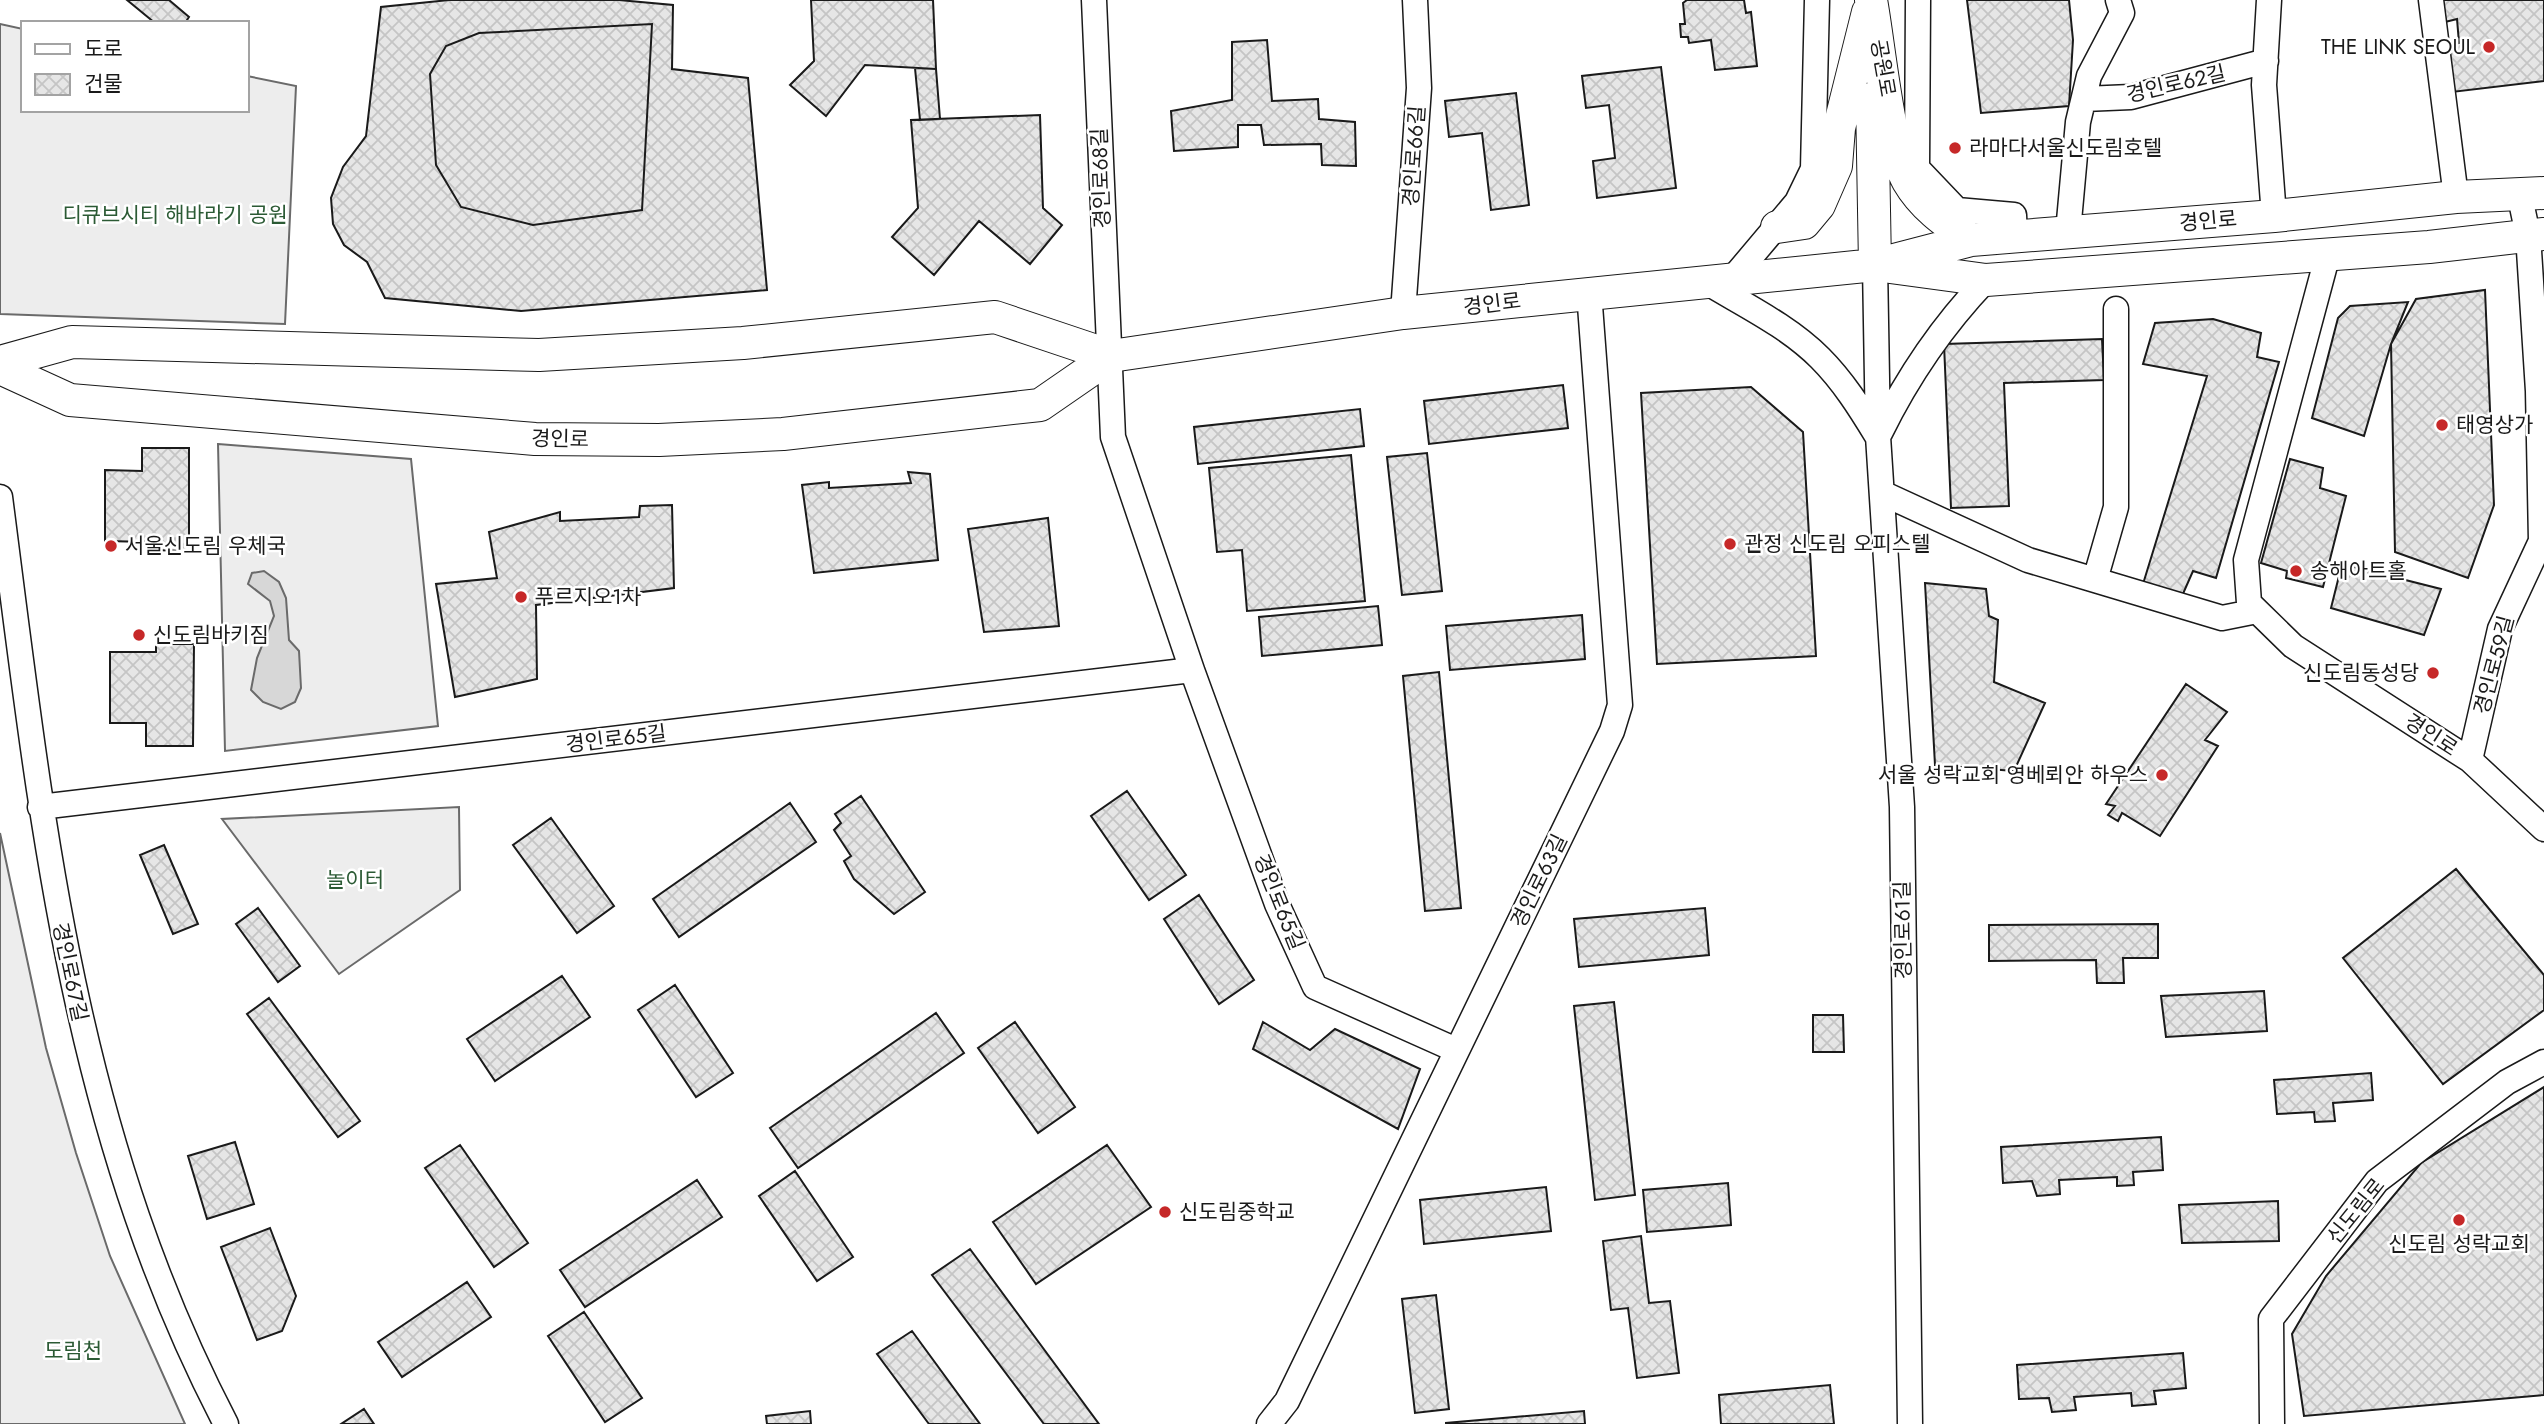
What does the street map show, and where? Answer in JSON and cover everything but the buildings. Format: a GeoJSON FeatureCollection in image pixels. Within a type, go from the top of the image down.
{"type":"FeatureCollection","features":[{"type":"Feature","properties":{"kind":"main road"},"geometry":{"type":"LineString","coordinates":[[1777,227],[1804,223],[1819,205],[1836,166],[1839,128],[1871,0]]}},
{"type":"Feature","properties":{"kind":"main road"},"geometry":{"type":"LineString","coordinates":[[1871,0],[1875,265]]}},
{"type":"Feature","properties":{"kind":"main road","name":"공원로"},"geometry":{"type":"LineString","coordinates":[[1871,0],[1895,136],[1907,180],[1933,212],[1970,240]]}},
{"type":"Feature","properties":{"kind":"main road","name":"경인로"},"geometry":{"type":"LineString","coordinates":[[0,368],[70,400],[535,439],[659,440],[783,434],[1040,405],[1111,356],[1403,313],[1875,265],[1970,240],[2274,216],[2456,197],[2532,195]]}},
{"type":"Feature","properties":{"kind":"main road","name":"경인로"},"geometry":{"type":"LineString","coordinates":[[1875,265],[1986,280],[2328,254],[2536,234]]}},
{"type":"Feature","properties":{"kind":"main road","name":"경인로"},"geometry":{"type":"LineString","coordinates":[[0,362],[72,342],[539,355],[743,343],[995,317],[1111,356]]}},
{"type":"Feature","properties":{"kind":"street","name":"경인로68길"},"geometry":{"type":"LineString","coordinates":[[1094,0],[1111,356]]}},
{"type":"Feature","properties":{"kind":"street","name":"경인로66길"},"geometry":{"type":"LineString","coordinates":[[1403,313],[1419,88],[1415,0]]}},
{"type":"Feature","properties":{"kind":"street"},"geometry":{"type":"LineString","coordinates":[[1817,0],[1813,169],[1797,202],[1777,227],[1718,279],[1818,356],[1852,393],[1878,436]]}},
{"type":"Feature","properties":{"kind":"street"},"geometry":{"type":"LineString","coordinates":[[1919,0],[1917,168],[1957,210],[2014,215],[2015,236]]}},
{"type":"Feature","properties":{"kind":"street"},"geometry":{"type":"LineString","coordinates":[[2068,232],[2084,99],[2089,76],[2122,13],[2118,0]]}},
{"type":"Feature","properties":{"kind":"street"},"geometry":{"type":"LineString","coordinates":[[2269,0],[2264,85],[2274,216]]}},
{"type":"Feature","properties":{"kind":"street"},"geometry":{"type":"LineString","coordinates":[[2431,0],[2456,197]]}},
{"type":"Feature","properties":{"kind":"street","name":"경인로62길"},"geometry":{"type":"LineString","coordinates":[[2084,99],[2131,97],[2266,61]]}},
{"type":"Feature","properties":{"kind":"street","name":"경인로59길"},"geometry":{"type":"LineString","coordinates":[[2470,760],[2500,629],[2541,541],[2536,234],[2532,195]]}},
{"type":"Feature","properties":{"kind":"street","name":"경인로"},"geometry":{"type":"LineString","coordinates":[[2328,254],[2246,560],[2249,603],[2293,646],[2470,760]]}},
{"type":"Feature","properties":{"kind":"street","name":"경인로61길"},"geometry":{"type":"LineString","coordinates":[[1875,265],[1878,436],[1902,807],[1910,1424]]}},
{"type":"Feature","properties":{"kind":"street"},"geometry":{"type":"LineString","coordinates":[[1878,436],[1902,387],[1933,341],[1986,280]]}},
{"type":"Feature","properties":{"kind":"street","name":"경인로63길"},"geometry":{"type":"LineString","coordinates":[[1269,1424],[1287,1401],[1612,732],[1620,705],[1589,292]]}},
{"type":"Feature","properties":{"kind":"street"},"geometry":{"type":"LineString","coordinates":[[2095,580],[2116,508],[2116,309]]}},
{"type":"Feature","properties":{"kind":"street","name":"경인로65길"},"geometry":{"type":"LineString","coordinates":[[1111,356],[1113,437],[1192,670],[1277,904],[1315,987],[1456,1050]]}},
{"type":"Feature","properties":{"kind":"street"},"geometry":{"type":"LineString","coordinates":[[1882,493],[2028,560],[2222,618],[2257,611]]}},
{"type":"Feature","properties":{"kind":"street","name":"경인로67길"},"geometry":{"type":"LineString","coordinates":[[0,498],[40,807],[62,935],[99,1098],[165,1296],[226,1424]]}},
{"type":"Feature","properties":{"kind":"street","name":"경인로65길"},"geometry":{"type":"LineString","coordinates":[[40,807],[1192,670]]}},
{"type":"Feature","properties":{"kind":"street"},"geometry":{"type":"LineString","coordinates":[[2470,760],[2544,829]]}},
{"type":"Feature","properties":{"kind":"street","name":"신도림로"},"geometry":{"type":"LineString","coordinates":[[2272,1424],[2272,1319],[2377,1181],[2507,1082],[2544,1062]]}},
{"type":"Feature","properties":{"kind":"shaded area","name":"디큐브시티 해바라기 공원"},"geometry":{"type":"Polygon","coordinates":[[[0,24],[21,29],[21,112],[248,112],[248,76],[296,86],[285,324],[0,314],[0,24]]]}},
{"type":"Feature","properties":{"kind":"shaded area"},"geometry":{"type":"Polygon","coordinates":[[[218,444],[411,459],[438,726],[225,751],[218,444]]]}},
{"type":"Feature","properties":{"kind":"shaded area"},"geometry":{"type":"Polygon","coordinates":[[[264,571],[279,582],[286,598],[289,640],[299,651],[301,688],[295,702],[281,709],[263,702],[251,690],[257,658],[274,616],[270,601],[248,584],[252,573],[264,571]]]}},
{"type":"Feature","properties":{"kind":"shaded area","name":"놀이터"},"geometry":{"type":"Polygon","coordinates":[[[459,807],[460,890],[339,974],[222,819],[459,807]]]}},
{"type":"Feature","properties":{"kind":"shaded area","name":"도림천"},"geometry":{"type":"Polygon","coordinates":[[[0,833],[46,1048],[76,1153],[110,1256],[185,1424],[0,1424],[0,833]]]}},
{"type":"Feature","properties":{"kind":"place","name":"THE LINK SEOUL"},"geometry":{"type":"Point","coordinates":[2489,47]}},
{"type":"Feature","properties":{"kind":"place","name":"라마다서울신도림호텔"},"geometry":{"type":"Point","coordinates":[1955,148]}},
{"type":"Feature","properties":{"kind":"place","name":"태영상가"},"geometry":{"type":"Point","coordinates":[2442,425]}},
{"type":"Feature","properties":{"kind":"place","name":"관정 신도림 오피스텔"},"geometry":{"type":"Point","coordinates":[1730,544]}},
{"type":"Feature","properties":{"kind":"place","name":"서울신도림 우체국"},"geometry":{"type":"Point","coordinates":[111,546]}},
{"type":"Feature","properties":{"kind":"place","name":"송해아트홀"},"geometry":{"type":"Point","coordinates":[2296,571]}},
{"type":"Feature","properties":{"kind":"place","name":"푸르지오1차"},"geometry":{"type":"Point","coordinates":[521,597]}},
{"type":"Feature","properties":{"kind":"place","name":"신도림바키짐"},"geometry":{"type":"Point","coordinates":[139,635]}},
{"type":"Feature","properties":{"kind":"place","name":"신도림동성당"},"geometry":{"type":"Point","coordinates":[2433,673]}},
{"type":"Feature","properties":{"kind":"place","name":"서울 성락교회 영베뢰안 하우스"},"geometry":{"type":"Point","coordinates":[2162,775]}},
{"type":"Feature","properties":{"kind":"place","name":"신도림중학교"},"geometry":{"type":"Point","coordinates":[1165,1212]}},
{"type":"Feature","properties":{"kind":"place","name":"신도림 성락교회"},"geometry":{"type":"Point","coordinates":[2459,1220]}}]}
